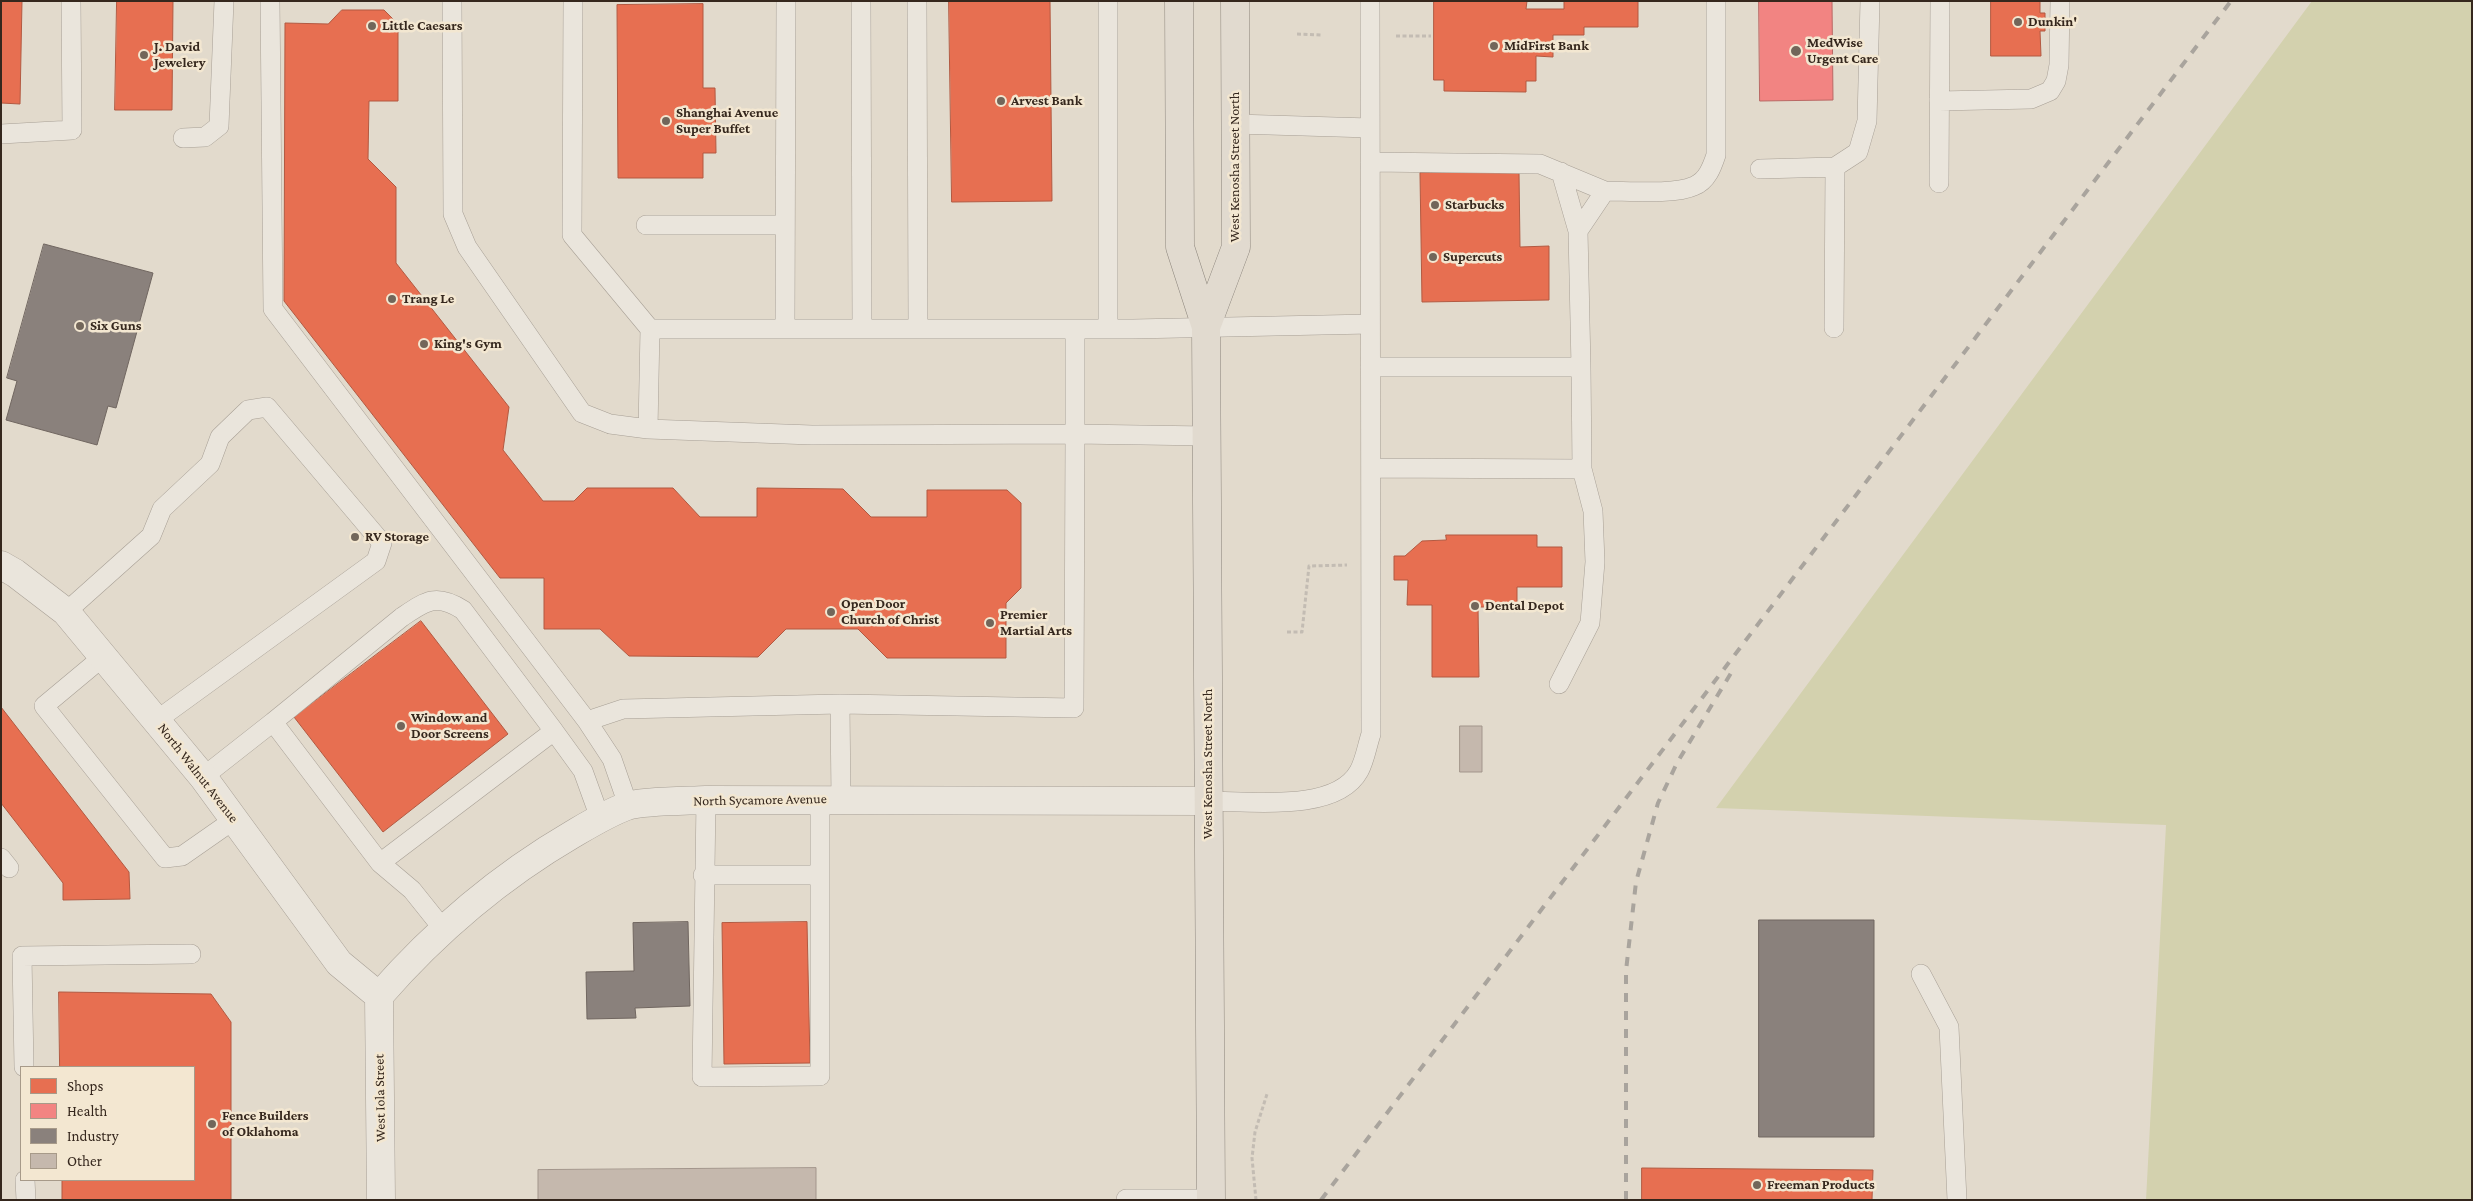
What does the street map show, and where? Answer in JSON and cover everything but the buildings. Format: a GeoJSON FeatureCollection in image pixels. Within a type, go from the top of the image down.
{"type":"FeatureCollection","features":[{"type":"Feature","properties":{"kind":"main road","name":"West Kenosha Street North"},"geometry":{"type":"LineString","coordinates":[[1179,1],[1180,247],[1206,327],[1210,1199]]}},
{"type":"Feature","properties":{"kind":"main road","name":"West Kenosha Street North"},"geometry":{"type":"LineString","coordinates":[[1206,327],[1236,246],[1235,1]]}},
{"type":"Feature","properties":{"kind":"street","name":"North Walnut Avenue"},"geometry":{"type":"LineString","coordinates":[[1,565],[15,572],[66,612],[157,720],[235,818],[340,964],[379,996]]}},
{"type":"Feature","properties":{"kind":"street","name":"North Sycamore Avenue"},"geometry":{"type":"LineString","coordinates":[[379,996],[404,968],[444,930],[537,855],[600,818],[628,806],[706,800],[1208,801]]}},
{"type":"Feature","properties":{"kind":"street","name":"West Iola Street"},"geometry":{"type":"LineString","coordinates":[[379,996],[381,1200]]}},
{"type":"Feature","properties":{"kind":"lane"},"geometry":{"type":"LineString","coordinates":[[1,134],[72,130],[71,1]]}},
{"type":"Feature","properties":{"kind":"lane"},"geometry":{"type":"LineString","coordinates":[[183,138],[205,137],[219,126],[224,1]]}},
{"type":"Feature","properties":{"kind":"lane"},"geometry":{"type":"LineString","coordinates":[[270,1],[272,309],[588,721],[612,759],[628,806]]}},
{"type":"Feature","properties":{"kind":"lane"},"geometry":{"type":"LineString","coordinates":[[452,1],[453,214],[467,247],[582,413],[610,424],[648,429],[812,435],[1075,434],[1207,436]]}},
{"type":"Feature","properties":{"kind":"lane"},"geometry":{"type":"LineString","coordinates":[[573,1],[572,235],[650,330],[648,429]]}},
{"type":"Feature","properties":{"kind":"lane"},"geometry":{"type":"LineString","coordinates":[[785,329],[786,1]]}},
{"type":"Feature","properties":{"kind":"lane"},"geometry":{"type":"LineString","coordinates":[[862,1],[862,329]]}},
{"type":"Feature","properties":{"kind":"lane"},"geometry":{"type":"LineString","coordinates":[[917,1],[918,329]]}},
{"type":"Feature","properties":{"kind":"lane"},"geometry":{"type":"LineString","coordinates":[[1108,1],[1108,329]]}},
{"type":"Feature","properties":{"kind":"lane"},"geometry":{"type":"LineString","coordinates":[[1208,801],[1309,800],[1339,791],[1359,771],[1371,734],[1370,1]]}},
{"type":"Feature","properties":{"kind":"lane"},"geometry":{"type":"LineString","coordinates":[[1370,162],[1540,164],[1605,191],[1682,190],[1696,185],[1711,171],[1716,155],[1716,1]]}},
{"type":"Feature","properties":{"kind":"lane"},"geometry":{"type":"LineString","coordinates":[[1760,169],[1835,167],[1858,152],[1867,121],[1870,1]]}},
{"type":"Feature","properties":{"kind":"lane"},"geometry":{"type":"LineString","coordinates":[[1939,183],[1940,1]]}},
{"type":"Feature","properties":{"kind":"lane"},"geometry":{"type":"LineString","coordinates":[[1940,101],[2031,99],[2050,91],[2056,81],[2059,65],[2060,1]]}},
{"type":"Feature","properties":{"kind":"lane"},"geometry":{"type":"LineString","coordinates":[[1236,124],[1370,128]]}},
{"type":"Feature","properties":{"kind":"lane"},"geometry":{"type":"LineString","coordinates":[[1834,328],[1835,167]]}},
{"type":"Feature","properties":{"kind":"lane"},"geometry":{"type":"LineString","coordinates":[[1559,684],[1590,623],[1596,562],[1593,511],[1582,469],[1578,231],[1561,172]]}},
{"type":"Feature","properties":{"kind":"lane"},"geometry":{"type":"LineString","coordinates":[[1578,231],[1605,191]]}},
{"type":"Feature","properties":{"kind":"lane"},"geometry":{"type":"LineString","coordinates":[[646,225],[785,226]]}},
{"type":"Feature","properties":{"kind":"lane"},"geometry":{"type":"LineString","coordinates":[[650,330],[1108,329],[1370,324]]}},
{"type":"Feature","properties":{"kind":"lane"},"geometry":{"type":"LineString","coordinates":[[588,721],[623,709],[840,704],[1074,708],[1075,329]]}},
{"type":"Feature","properties":{"kind":"lane"},"geometry":{"type":"LineString","coordinates":[[1370,367],[1581,367]]}},
{"type":"Feature","properties":{"kind":"lane"},"geometry":{"type":"LineString","coordinates":[[66,612],[151,536],[162,509],[210,464],[220,437],[248,410],[267,407],[382,543],[376,561],[157,720]]}},
{"type":"Feature","properties":{"kind":"lane"},"geometry":{"type":"LineString","coordinates":[[1371,468],[1582,469]]}},
{"type":"Feature","properties":{"kind":"lane"},"geometry":{"type":"LineString","coordinates":[[202,777],[402,617],[422,603],[436,600],[449,601],[463,610],[583,771],[600,818]]}},
{"type":"Feature","properties":{"kind":"lane"},"geometry":{"type":"LineString","coordinates":[[104,656],[44,706],[165,858],[182,856],[235,818]]}},
{"type":"Feature","properties":{"kind":"lane"},"geometry":{"type":"LineString","coordinates":[[706,800],[703,875],[702,1077],[820,1076],[820,875],[840,704]]}},
{"type":"Feature","properties":{"kind":"lane"},"geometry":{"type":"LineString","coordinates":[[272,722],[380,863],[412,890],[444,930]]}},
{"type":"Feature","properties":{"kind":"lane"},"geometry":{"type":"LineString","coordinates":[[380,863],[554,731]]}},
{"type":"Feature","properties":{"kind":"lane"},"geometry":{"type":"LineString","coordinates":[[703,875],[820,875]]}},
{"type":"Feature","properties":{"kind":"lane"},"geometry":{"type":"LineString","coordinates":[[24,1066],[22,956],[191,954]]}},
{"type":"Feature","properties":{"kind":"lane"},"geometry":{"type":"LineString","coordinates":[[1921,974],[1949,1028],[1957,1200]]}},
{"type":"Feature","properties":{"kind":"lane"},"geometry":{"type":"LineString","coordinates":[[26,1181],[26,1200]]}},
{"type":"Feature","properties":{"kind":"lane"},"geometry":{"type":"LineString","coordinates":[[1126,1199],[1210,1199]]}},
{"type":"Feature","properties":{"kind":"path"},"geometry":{"type":"LineString","coordinates":[[1297,34],[1323,35]]}},
{"type":"Feature","properties":{"kind":"path"},"geometry":{"type":"LineString","coordinates":[[1394,36],[1430,36]]}},
{"type":"Feature","properties":{"kind":"path"},"geometry":{"type":"LineString","coordinates":[[1287,632],[1302,632],[1309,566],[1371,565]]}},
{"type":"Feature","properties":{"kind":"path"},"geometry":{"type":"LineString","coordinates":[[1256,1200],[1252,1158],[1255,1132],[1267,1094]]}},
{"type":"Feature","properties":{"kind":"shaded area"},"geometry":{"type":"Polygon","coordinates":[[[2312,1],[2472,1],[2472,1200],[2146,1200],[2166,825],[1716,808],[2312,1]]]}},
{"type":"Feature","properties":{"kind":"railway"},"geometry":{"type":"LineString","coordinates":[[1321,1200],[2231,1]]}},
{"type":"Feature","properties":{"kind":"railway"},"geometry":{"type":"LineString","coordinates":[[1626,1200],[1626,971],[1636,882],[1658,803],[1677,763],[1731,673]]}},
{"type":"Feature","properties":{"kind":"place","name":"Dunkin'"},"geometry":{"type":"Point","coordinates":[2018,22]}},
{"type":"Feature","properties":{"kind":"place","name":"Little Caesars"},"geometry":{"type":"Point","coordinates":[372,26]}},
{"type":"Feature","properties":{"kind":"place","name":"MidFirst Bank"},"geometry":{"type":"Point","coordinates":[1494,46]}},
{"type":"Feature","properties":{"kind":"place","name":"MedWise Urgent Care"},"geometry":{"type":"Point","coordinates":[1796,51]}},
{"type":"Feature","properties":{"kind":"place","name":"J. David Jewelery"},"geometry":{"type":"Point","coordinates":[144,55]}},
{"type":"Feature","properties":{"kind":"place","name":"Arvest Bank"},"geometry":{"type":"Point","coordinates":[1001,101]}},
{"type":"Feature","properties":{"kind":"place","name":"Shanghai Avenue Super Buffet"},"geometry":{"type":"Point","coordinates":[666,121]}},
{"type":"Feature","properties":{"kind":"place","name":"Starbucks"},"geometry":{"type":"Point","coordinates":[1435,205]}},
{"type":"Feature","properties":{"kind":"place","name":"Supercuts"},"geometry":{"type":"Point","coordinates":[1433,257]}},
{"type":"Feature","properties":{"kind":"place","name":"Trang Le"},"geometry":{"type":"Point","coordinates":[392,299]}},
{"type":"Feature","properties":{"kind":"place","name":"Six Guns"},"geometry":{"type":"Point","coordinates":[80,326]}},
{"type":"Feature","properties":{"kind":"place","name":"King's Gym"},"geometry":{"type":"Point","coordinates":[424,344]}},
{"type":"Feature","properties":{"kind":"place","name":"RV Storage"},"geometry":{"type":"Point","coordinates":[355,537]}},
{"type":"Feature","properties":{"kind":"place","name":"Dental Depot"},"geometry":{"type":"Point","coordinates":[1475,606]}},
{"type":"Feature","properties":{"kind":"place","name":"Open Door Church of Christ"},"geometry":{"type":"Point","coordinates":[831,612]}},
{"type":"Feature","properties":{"kind":"place","name":"Premier Martial Arts"},"geometry":{"type":"Point","coordinates":[990,623]}},
{"type":"Feature","properties":{"kind":"place","name":"Window and Door Screens"},"geometry":{"type":"Point","coordinates":[401,726]}},
{"type":"Feature","properties":{"kind":"place","name":"Fence Builders of Oklahoma"},"geometry":{"type":"Point","coordinates":[212,1124]}},
{"type":"Feature","properties":{"kind":"place","name":"Freeman Products"},"geometry":{"type":"Point","coordinates":[1757,1185]}}]}
